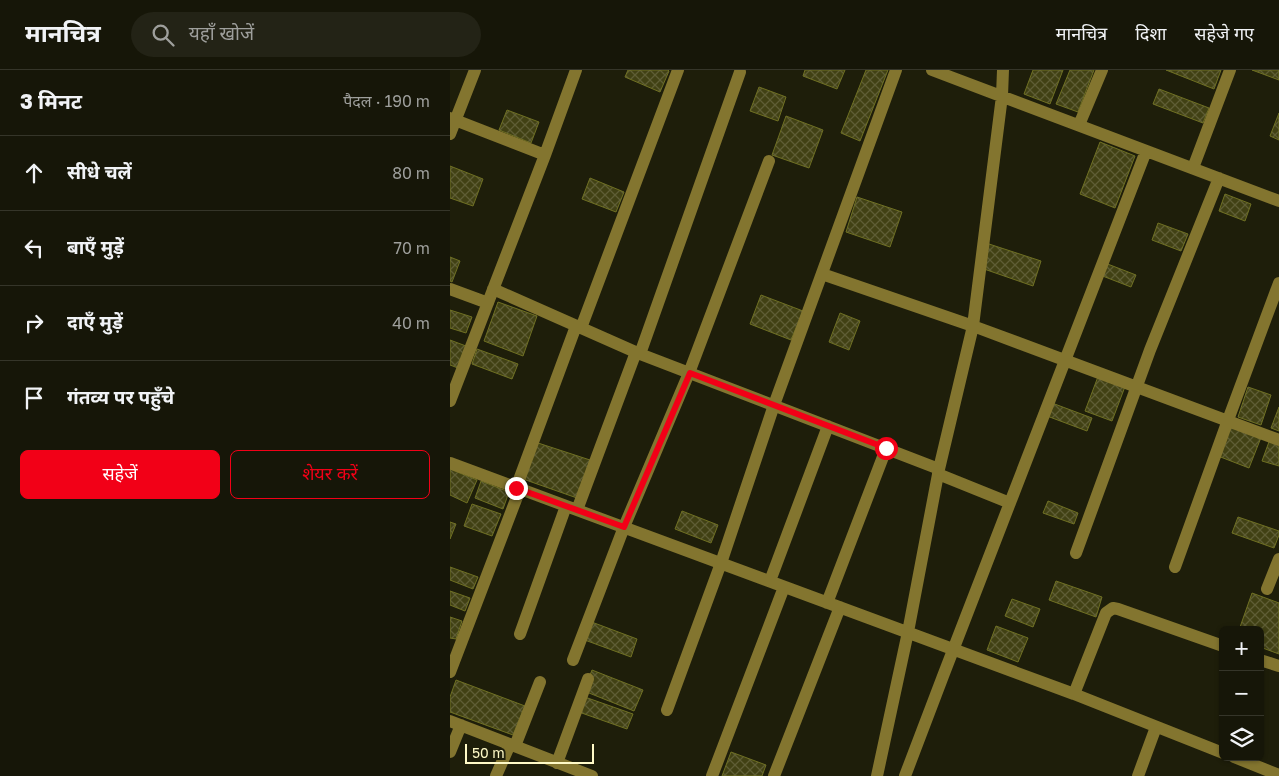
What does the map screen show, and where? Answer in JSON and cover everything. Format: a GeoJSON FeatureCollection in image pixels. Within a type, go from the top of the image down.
{"type":"FeatureCollection","features":[{"type":"Feature","properties":{"kind":"street"},"geometry":{"type":"LineString","coordinates":[[450,134],[453,119],[475,70]]}},
{"type":"Feature","properties":{"kind":"street"},"geometry":{"type":"LineString","coordinates":[[450,401],[576,70]]}},
{"type":"Feature","properties":{"kind":"street"},"geometry":{"type":"LineString","coordinates":[[450,672],[518,488],[678,70]]}},
{"type":"Feature","properties":{"kind":"street"},"geometry":{"type":"LineString","coordinates":[[668,710],[721,563],[774,405],[896,70]]}},
{"type":"Feature","properties":{"kind":"street"},"geometry":{"type":"LineString","coordinates":[[932,70],[1279,201]]}},
{"type":"Feature","properties":{"kind":"street"},"geometry":{"type":"LineString","coordinates":[[877,776],[908,632],[939,471],[972,326],[1004,70]]}},
{"type":"Feature","properties":{"kind":"street"},"geometry":{"type":"LineString","coordinates":[[1079,125],[1102,70]]}},
{"type":"Feature","properties":{"kind":"street"},"geometry":{"type":"LineString","coordinates":[[1193,168],[1230,70]]}},
{"type":"Feature","properties":{"kind":"street"},"geometry":{"type":"LineString","coordinates":[[520,634],[571,508],[638,353],[740,72]]}},
{"type":"Feature","properties":{"kind":"street"},"geometry":{"type":"LineString","coordinates":[[453,119],[545,155]]}},
{"type":"Feature","properties":{"kind":"street"},"geometry":{"type":"LineString","coordinates":[[905,776],[1146,151]]}},
{"type":"Feature","properties":{"kind":"street"},"geometry":{"type":"LineString","coordinates":[[573,660],[624,527],[690,373],[769,161]]}},
{"type":"Feature","properties":{"kind":"street"},"geometry":{"type":"LineString","coordinates":[[1076,553],[1136,387],[1219,178]]}},
{"type":"Feature","properties":{"kind":"street"},"geometry":{"type":"LineString","coordinates":[[822,274],[1066,360],[1279,440]]}},
{"type":"Feature","properties":{"kind":"street"},"geometry":{"type":"LineString","coordinates":[[1175,567],[1279,283]]}},
{"type":"Feature","properties":{"kind":"street"},"geometry":{"type":"LineString","coordinates":[[450,289],[488,303]]}},
{"type":"Feature","properties":{"kind":"street"},"geometry":{"type":"LineString","coordinates":[[493,289],[638,353],[886,448],[1010,503]]}},
{"type":"Feature","properties":{"kind":"street"},"geometry":{"type":"LineString","coordinates":[[770,581],[828,426]]}},
{"type":"Feature","properties":{"kind":"street"},"geometry":{"type":"LineString","coordinates":[[827,602],[886,448]]}},
{"type":"Feature","properties":{"kind":"street"},"geometry":{"type":"LineString","coordinates":[[450,463],[1074,694],[1219,751]]}},
{"type":"Feature","properties":{"kind":"street"},"geometry":{"type":"LineString","coordinates":[[1267,589],[1279,559]]}},
{"type":"Feature","properties":{"kind":"street"},"geometry":{"type":"LineString","coordinates":[[712,776],[784,587]]}},
{"type":"Feature","properties":{"kind":"street"},"geometry":{"type":"LineString","coordinates":[[774,776],[840,607]]}},
{"type":"Feature","properties":{"kind":"street"},"geometry":{"type":"LineString","coordinates":[[1074,694],[1106,613],[1113,608],[1219,645]]}},
{"type":"Feature","properties":{"kind":"street"},"geometry":{"type":"LineString","coordinates":[[1264,661],[1279,666]]}},
{"type":"Feature","properties":{"kind":"street"},"geometry":{"type":"LineString","coordinates":[[560,768],[588,679]]}},
{"type":"Feature","properties":{"kind":"street"},"geometry":{"type":"LineString","coordinates":[[496,776],[540,682]]}},
{"type":"Feature","properties":{"kind":"street"},"geometry":{"type":"LineString","coordinates":[[450,752],[455,723],[512,745],[560,768],[592,776]]}},
{"type":"Feature","properties":{"kind":"street"},"geometry":{"type":"LineString","coordinates":[[1138,776],[1156,726]]}},
{"type":"Feature","properties":{"kind":"street"},"geometry":{"type":"LineString","coordinates":[[1244,761],[1279,775]]}},
{"type":"Feature","properties":{"kind":"building"},"geometry":{"type":"Polygon","coordinates":[[[628,70],[669,71],[660,92],[625,77],[628,70]]]}},
{"type":"Feature","properties":{"kind":"building"},"geometry":{"type":"Polygon","coordinates":[[[805,70],[845,70],[837,89],[803,76],[805,70]]]}},
{"type":"Feature","properties":{"kind":"building"},"geometry":{"type":"Polygon","coordinates":[[[866,70],[888,70],[860,141],[841,133],[866,70]]]}},
{"type":"Feature","properties":{"kind":"building"},"geometry":{"type":"Polygon","coordinates":[[[1033,70],[1063,70],[1050,104],[1024,94],[1033,70]]]}},
{"type":"Feature","properties":{"kind":"building"},"geometry":{"type":"Polygon","coordinates":[[[1070,70],[1094,70],[1078,112],[1056,104],[1070,70]]]}},
{"type":"Feature","properties":{"kind":"building"},"geometry":{"type":"Polygon","coordinates":[[[1166,70],[1221,70],[1214,89],[1166,70]]]}},
{"type":"Feature","properties":{"kind":"building"},"geometry":{"type":"Polygon","coordinates":[[[1252,70],[1279,70],[1279,80],[1252,70]]]}},
{"type":"Feature","properties":{"kind":"building"},"geometry":{"type":"Polygon","coordinates":[[[759,87],[786,97],[778,121],[750,111],[759,87]]]}},
{"type":"Feature","properties":{"kind":"building"},"geometry":{"type":"Polygon","coordinates":[[[1159,89],[1209,108],[1203,123],[1153,104],[1159,89]]]}},
{"type":"Feature","properties":{"kind":"building"},"geometry":{"type":"Polygon","coordinates":[[[507,110],[539,122],[531,143],[499,130],[507,110]]]}},
{"type":"Feature","properties":{"kind":"building"},"geometry":{"type":"Polygon","coordinates":[[[1279,113],[1279,140],[1270,136],[1279,113]]]}},
{"type":"Feature","properties":{"kind":"building"},"geometry":{"type":"Polygon","coordinates":[[[786,116],[823,130],[809,168],[772,155],[786,116]]]}},
{"type":"Feature","properties":{"kind":"building"},"geometry":{"type":"Polygon","coordinates":[[[1100,142],[1135,156],[1115,208],[1080,194],[1100,142]]]}},
{"type":"Feature","properties":{"kind":"building"},"geometry":{"type":"Polygon","coordinates":[[[450,166],[483,179],[473,206],[450,198],[450,166]]]}},
{"type":"Feature","properties":{"kind":"building"},"geometry":{"type":"Polygon","coordinates":[[[590,178],[624,192],[616,212],[582,199],[590,178]]]}},
{"type":"Feature","properties":{"kind":"building"},"geometry":{"type":"Polygon","coordinates":[[[1225,194],[1251,204],[1245,221],[1219,211],[1225,194]]]}},
{"type":"Feature","properties":{"kind":"building"},"geometry":{"type":"Polygon","coordinates":[[[857,197],[902,212],[890,247],[846,232],[857,197]]]}},
{"type":"Feature","properties":{"kind":"building"},"geometry":{"type":"Polygon","coordinates":[[[1158,223],[1188,234],[1181,251],[1152,240],[1158,223]]]}},
{"type":"Feature","properties":{"kind":"building"},"geometry":{"type":"Polygon","coordinates":[[[986,243],[1041,261],[1033,286],[984,269],[986,243]]]}},
{"type":"Feature","properties":{"kind":"building"},"geometry":{"type":"Polygon","coordinates":[[[450,257],[460,261],[452,282],[450,281],[450,257]]]}},
{"type":"Feature","properties":{"kind":"building"},"geometry":{"type":"Polygon","coordinates":[[[1105,263],[1136,275],[1131,287],[1100,275],[1105,263]]]}},
{"type":"Feature","properties":{"kind":"building"},"geometry":{"type":"Polygon","coordinates":[[[761,295],[803,311],[791,340],[750,324],[761,295]]]}},
{"type":"Feature","properties":{"kind":"building"},"geometry":{"type":"Polygon","coordinates":[[[498,302],[537,316],[523,356],[484,341],[498,302]]]}},
{"type":"Feature","properties":{"kind":"building"},"geometry":{"type":"Polygon","coordinates":[[[450,310],[472,317],[466,333],[450,328],[450,310]]]}},
{"type":"Feature","properties":{"kind":"building"},"geometry":{"type":"Polygon","coordinates":[[[840,313],[860,321],[849,350],[829,342],[840,313]]]}},
{"type":"Feature","properties":{"kind":"building"},"geometry":{"type":"Polygon","coordinates":[[[450,340],[466,346],[458,368],[450,365],[450,340]]]}},
{"type":"Feature","properties":{"kind":"building"},"geometry":{"type":"Polygon","coordinates":[[[477,349],[518,364],[512,379],[472,364],[477,349]]]}},
{"type":"Feature","properties":{"kind":"building"},"geometry":{"type":"Polygon","coordinates":[[[1099,374],[1126,384],[1112,421],[1085,411],[1099,374]]]}},
{"type":"Feature","properties":{"kind":"building"},"geometry":{"type":"Polygon","coordinates":[[[1248,387],[1271,395],[1261,425],[1238,417],[1248,387]]]}},
{"type":"Feature","properties":{"kind":"building"},"geometry":{"type":"Polygon","coordinates":[[[1052,403],[1092,418],[1087,431],[1047,416],[1052,403]]]}},
{"type":"Feature","properties":{"kind":"building"},"geometry":{"type":"Polygon","coordinates":[[[1279,407],[1279,431],[1271,428],[1279,407]]]}},
{"type":"Feature","properties":{"kind":"building"},"geometry":{"type":"Polygon","coordinates":[[[1231,424],[1262,435],[1249,468],[1218,456],[1231,424]]]}},
{"type":"Feature","properties":{"kind":"building"},"geometry":{"type":"Polygon","coordinates":[[[1270,439],[1279,442],[1279,466],[1262,461],[1270,439]]]}},
{"type":"Feature","properties":{"kind":"building"},"geometry":{"type":"Polygon","coordinates":[[[535,442],[590,460],[577,498],[523,479],[535,442]]]}},
{"type":"Feature","properties":{"kind":"building"},"geometry":{"type":"Polygon","coordinates":[[[450,469],[477,480],[467,503],[450,495],[450,469]]]}},
{"type":"Feature","properties":{"kind":"building"},"geometry":{"type":"Polygon","coordinates":[[[481,481],[509,492],[503,509],[475,498],[481,481]]]}},
{"type":"Feature","properties":{"kind":"building"},"geometry":{"type":"Polygon","coordinates":[[[1048,501],[1078,513],[1074,524],[1043,513],[1048,501]]]}},
{"type":"Feature","properties":{"kind":"building"},"geometry":{"type":"Polygon","coordinates":[[[472,504],[501,514],[492,536],[464,526],[472,504]]]}},
{"type":"Feature","properties":{"kind":"building"},"geometry":{"type":"Polygon","coordinates":[[[682,511],[718,525],[711,543],[675,529],[682,511]]]}},
{"type":"Feature","properties":{"kind":"building"},"geometry":{"type":"Polygon","coordinates":[[[1238,517],[1279,531],[1274,548],[1232,533],[1238,517]]]}},
{"type":"Feature","properties":{"kind":"building"},"geometry":{"type":"Polygon","coordinates":[[[450,522],[456,524],[450,539],[450,522]]]}},
{"type":"Feature","properties":{"kind":"building"},"geometry":{"type":"Polygon","coordinates":[[[450,567],[478,577],[473,589],[450,580],[450,567]]]}},
{"type":"Feature","properties":{"kind":"building"},"geometry":{"type":"Polygon","coordinates":[[[1056,581],[1102,597],[1096,617],[1049,600],[1056,581]]]}},
{"type":"Feature","properties":{"kind":"building"},"geometry":{"type":"Polygon","coordinates":[[[450,591],[470,598],[465,611],[450,605],[450,591]]]}},
{"type":"Feature","properties":{"kind":"building"},"geometry":{"type":"Polygon","coordinates":[[[1252,593],[1279,603],[1279,654],[1264,648],[1264,626],[1240,626],[1252,593]]]}},
{"type":"Feature","properties":{"kind":"building"},"geometry":{"type":"Polygon","coordinates":[[[1012,599],[1040,609],[1033,627],[1005,616],[1012,599]]]}},
{"type":"Feature","properties":{"kind":"building"},"geometry":{"type":"Polygon","coordinates":[[[450,617],[462,621],[456,639],[450,638],[450,617]]]}},
{"type":"Feature","properties":{"kind":"building"},"geometry":{"type":"Polygon","coordinates":[[[589,621],[637,639],[631,657],[582,639],[589,621]]]}},
{"type":"Feature","properties":{"kind":"building"},"geometry":{"type":"Polygon","coordinates":[[[996,626],[1028,638],[1018,662],[987,650],[996,626]]]}},
{"type":"Feature","properties":{"kind":"building"},"geometry":{"type":"Polygon","coordinates":[[[592,670],[643,690],[634,711],[584,691],[592,670]]]}},
{"type":"Feature","properties":{"kind":"building"},"geometry":{"type":"Polygon","coordinates":[[[456,680],[525,706],[513,735],[450,712],[450,697],[456,680]]]}},
{"type":"Feature","properties":{"kind":"building"},"geometry":{"type":"Polygon","coordinates":[[[582,696],[633,714],[627,729],[576,711],[582,696]]]}},
{"type":"Feature","properties":{"kind":"building"},"geometry":{"type":"Polygon","coordinates":[[[731,752],[766,765],[762,776],[722,776],[731,752]]]}},
{"type":"Feature","properties":{"kind":"route"},"geometry":{"type":"LineString","coordinates":[[516,488],[624,527],[690,373],[886,448]]}}]}
